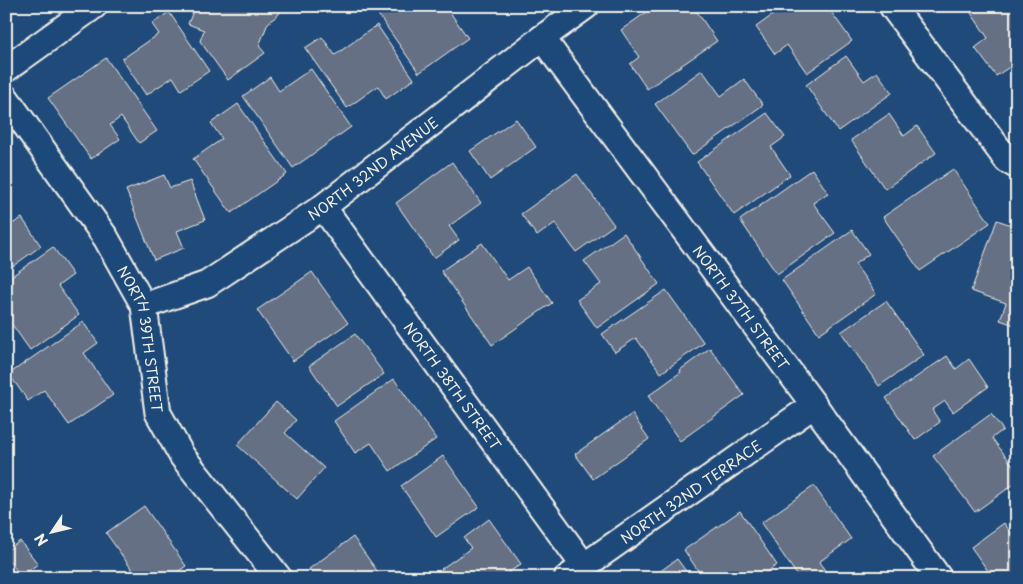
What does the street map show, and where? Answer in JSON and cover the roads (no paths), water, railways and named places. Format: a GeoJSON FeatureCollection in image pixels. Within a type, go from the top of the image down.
{"type":"FeatureCollection","features":[{"type":"Feature","properties":{"kind":"street"},"geometry":{"type":"LineString","coordinates":[[6,69],[94,6]]}},
{"type":"Feature","properties":{"kind":"street","name":"NORTH 32ND AVENUE"},"geometry":{"type":"LineString","coordinates":[[144,306],[207,284],[322,207],[586,6]]}},
{"type":"Feature","properties":{"kind":"street"},"geometry":{"type":"LineString","coordinates":[[892,6],[1007,160],[1017,166]]}},
{"type":"Feature","properties":{"kind":"street","name":"NORTH 37TH STREET"},"geometry":{"type":"LineString","coordinates":[[542,38],[814,405],[939,578]]}},
{"type":"Feature","properties":{"kind":"street","name":"NORTH 39TH STREET"},"geometry":{"type":"LineString","coordinates":[[6,98],[106,238],[144,306],[158,413],[182,456],[279,578]]}},
{"type":"Feature","properties":{"kind":"street","name":"NORTH 38TH STREET"},"geometry":{"type":"LineString","coordinates":[[322,207],[576,572]]}},
{"type":"Feature","properties":{"kind":"street","name":"NORTH 32ND TERRACE"},"geometry":{"type":"LineString","coordinates":[[576,572],[814,405]]}}]}
